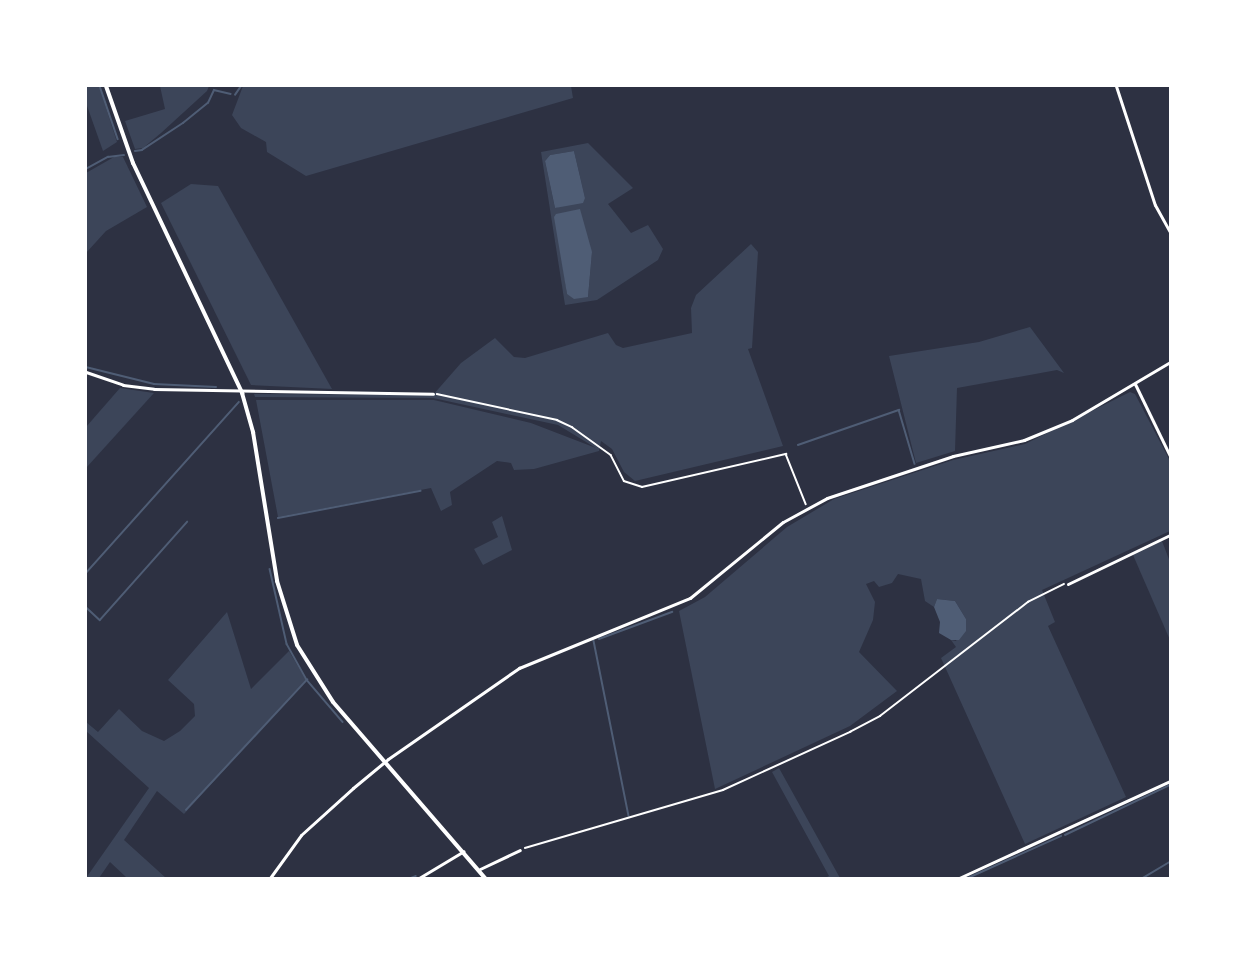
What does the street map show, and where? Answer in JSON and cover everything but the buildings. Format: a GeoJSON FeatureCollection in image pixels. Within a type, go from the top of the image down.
{"type":"FeatureCollection","features":[{"type":"Feature","properties":{"kind":"street"},"geometry":{"type":"LineString","coordinates":[[106,86],[133,163],[242,393],[253,432],[277,581],[290,629],[319,683],[480,869],[485,879]]}},
{"type":"Feature","properties":{"kind":"street"},"geometry":{"type":"LineString","coordinates":[[1116,86],[1155,205],[1170,232]]}},
{"type":"Feature","properties":{"kind":"street"},"geometry":{"type":"LineString","coordinates":[[270,879],[309,827],[385,761],[519,668],[690,598],[783,522],[808,507],[847,490],[953,456],[1024,440],[1072,420],[1170,362]]}},
{"type":"Feature","properties":{"kind":"street"},"geometry":{"type":"LineString","coordinates":[[86,372],[123,385],[154,389],[242,393],[433,394]]}},
{"type":"Feature","properties":{"kind":"street"},"geometry":{"type":"LineString","coordinates":[[1135,384],[1170,456]]}},
{"type":"Feature","properties":{"kind":"street"},"geometry":{"type":"LineString","coordinates":[[1068,584],[1170,536]]}},
{"type":"Feature","properties":{"kind":"street"},"geometry":{"type":"LineString","coordinates":[[959,879],[1170,781]]}},
{"type":"Feature","properties":{"kind":"street"},"geometry":{"type":"LineString","coordinates":[[480,869],[520,850]]}},
{"type":"Feature","properties":{"kind":"street"},"geometry":{"type":"LineString","coordinates":[[419,879],[464,851]]}},
{"type":"Feature","properties":{"kind":"path"},"geometry":{"type":"LineString","coordinates":[[433,394],[572,427],[611,455],[624,481],[642,487],[786,454],[808,507]]}},
{"type":"Feature","properties":{"kind":"path"},"geometry":{"type":"LineString","coordinates":[[520,850],[723,790],[850,732],[880,716],[1028,602],[1068,584]]}},
{"type":"Feature","properties":{"kind":"shaded area"},"geometry":{"type":"Polygon","coordinates":[[[86,86],[99,86],[117,142],[103,151],[86,103],[86,86]]]}},
{"type":"Feature","properties":{"kind":"shaded area"},"geometry":{"type":"Polygon","coordinates":[[[160,86],[209,86],[207,91],[161,133],[143,148],[135,149],[125,121],[165,109],[160,86]]]}},
{"type":"Feature","properties":{"kind":"shaded area"},"geometry":{"type":"Polygon","coordinates":[[[243,86],[571,86],[573,98],[306,176],[267,152],[266,142],[241,128],[232,115],[243,86]]]}},
{"type":"Feature","properties":{"kind":"shaded area"},"geometry":{"type":"Polygon","coordinates":[[[588,143],[633,188],[608,204],[631,233],[648,225],[663,249],[658,260],[597,300],[565,305],[541,152],[588,143]],[[574,151],[550,155],[545,161],[555,208],[585,198],[574,151]],[[556,214],[567,294],[588,297],[592,252],[556,214]]]}},
{"type":"Feature","properties":{"kind":"shaded area"},"geometry":{"type":"Polygon","coordinates":[[[574,151],[585,198],[583,203],[555,208],[545,161],[550,155],[574,151]]]}},
{"type":"Feature","properties":{"kind":"shaded area"},"geometry":{"type":"Polygon","coordinates":[[[114,157],[123,157],[147,207],[106,231],[86,253],[86,173],[114,157]]]}},
{"type":"Feature","properties":{"kind":"shaded area"},"geometry":{"type":"Polygon","coordinates":[[[191,184],[218,186],[332,389],[251,385],[161,203],[191,184]]]}},
{"type":"Feature","properties":{"kind":"shaded area"},"geometry":{"type":"Polygon","coordinates":[[[580,209],[592,252],[588,297],[574,299],[567,294],[554,217],[556,214],[580,209]]]}},
{"type":"Feature","properties":{"kind":"shaded area"},"geometry":{"type":"Polygon","coordinates":[[[751,244],[758,252],[752,348],[748,349],[783,446],[635,481],[624,472],[612,449],[601,441],[599,451],[534,469],[514,470],[511,463],[497,461],[450,492],[452,505],[441,511],[431,488],[278,517],[256,400],[434,400],[531,423],[596,448],[558,425],[433,398],[255,397],[254,394],[433,395],[461,363],[495,338],[514,357],[525,358],[608,333],[616,345],[623,348],[692,333],[691,308],[696,295],[751,244]]]}},
{"type":"Feature","properties":{"kind":"shaded area"},"geometry":{"type":"Polygon","coordinates":[[[1030,327],[1064,373],[1057,370],[957,388],[955,451],[916,463],[889,356],[979,342],[1030,327]]]}},
{"type":"Feature","properties":{"kind":"shaded area"},"geometry":{"type":"Polygon","coordinates":[[[120,388],[154,393],[86,468],[86,427],[120,388]]]}},
{"type":"Feature","properties":{"kind":"shaded area"},"geometry":{"type":"Polygon","coordinates":[[[1130,392],[1135,394],[1170,461],[1170,531],[1042,590],[1055,622],[1048,626],[1126,797],[1025,844],[941,658],[956,647],[951,640],[956,641],[966,619],[955,601],[937,599],[934,607],[925,601],[921,579],[898,574],[892,583],[879,587],[874,581],[866,584],[875,602],[873,620],[859,652],[897,691],[850,726],[715,789],[679,611],[705,597],[787,527],[834,499],[953,460],[1025,444],[1130,392]]]}},
{"type":"Feature","properties":{"kind":"shaded area"},"geometry":{"type":"Polygon","coordinates":[[[502,516],[512,550],[483,565],[474,549],[498,537],[492,522],[502,516]]]}},
{"type":"Feature","properties":{"kind":"shaded area"},"geometry":{"type":"Polygon","coordinates":[[[1162,541],[1170,562],[1170,640],[1133,555],[1162,541]]]}},
{"type":"Feature","properties":{"kind":"shaded area"},"geometry":{"type":"Polygon","coordinates":[[[937,599],[955,601],[966,619],[966,631],[959,640],[951,640],[939,633],[940,622],[934,607],[937,599]]]}},
{"type":"Feature","properties":{"kind":"shaded area"},"geometry":{"type":"Polygon","coordinates":[[[227,612],[251,689],[289,651],[306,680],[184,814],[157,791],[124,840],[166,878],[127,878],[110,862],[99,878],[86,878],[149,788],[86,731],[86,722],[98,732],[119,709],[142,731],[164,741],[180,731],[195,716],[194,704],[168,680],[227,612]]]}},
{"type":"Feature","properties":{"kind":"shaded area"},"geometry":{"type":"Polygon","coordinates":[[[779,768],[840,878],[825,878],[829,876],[772,772],[779,768]]]}},
{"type":"Feature","properties":{"kind":"waterway"},"geometry":{"type":"LineString","coordinates":[[100,86],[118,139]]}},
{"type":"Feature","properties":{"kind":"waterway"},"geometry":{"type":"LineString","coordinates":[[235,95],[241,86]]}},
{"type":"Feature","properties":{"kind":"waterway"},"geometry":{"type":"LineString","coordinates":[[135,151],[142,150],[183,123],[208,103],[214,90],[231,94]]}},
{"type":"Feature","properties":{"kind":"waterway"},"geometry":{"type":"LineString","coordinates":[[86,169],[108,157],[124,155]]}},
{"type":"Feature","properties":{"kind":"waterway"},"geometry":{"type":"LineString","coordinates":[[86,367],[154,384],[216,387]]}},
{"type":"Feature","properties":{"kind":"waterway"},"geometry":{"type":"LineString","coordinates":[[86,573],[239,402]]}},
{"type":"Feature","properties":{"kind":"waterway"},"geometry":{"type":"LineString","coordinates":[[798,445],[899,410],[915,464]]}},
{"type":"Feature","properties":{"kind":"waterway"},"geometry":{"type":"LineString","coordinates":[[278,518],[420,491]]}},
{"type":"Feature","properties":{"kind":"waterway"},"geometry":{"type":"LineString","coordinates":[[86,607],[100,620],[187,522]]}},
{"type":"Feature","properties":{"kind":"waterway"},"geometry":{"type":"LineString","coordinates":[[270,569],[287,644],[307,680],[343,722]]}},
{"type":"Feature","properties":{"kind":"waterway"},"geometry":{"type":"LineString","coordinates":[[599,639],[672,612]]}},
{"type":"Feature","properties":{"kind":"waterway"},"geometry":{"type":"LineString","coordinates":[[594,641],[629,816]]}},
{"type":"Feature","properties":{"kind":"waterway"},"geometry":{"type":"LineString","coordinates":[[186,810],[307,680]]}},
{"type":"Feature","properties":{"kind":"waterway"},"geometry":{"type":"LineString","coordinates":[[1065,835],[1170,785]]}},
{"type":"Feature","properties":{"kind":"waterway"},"geometry":{"type":"LineString","coordinates":[[968,878],[1061,836]]}},
{"type":"Feature","properties":{"kind":"waterway"},"geometry":{"type":"LineString","coordinates":[[1143,878],[1170,862]]}},
{"type":"Feature","properties":{"kind":"waterway"},"geometry":{"type":"LineString","coordinates":[[411,878],[416,876]]}}]}
